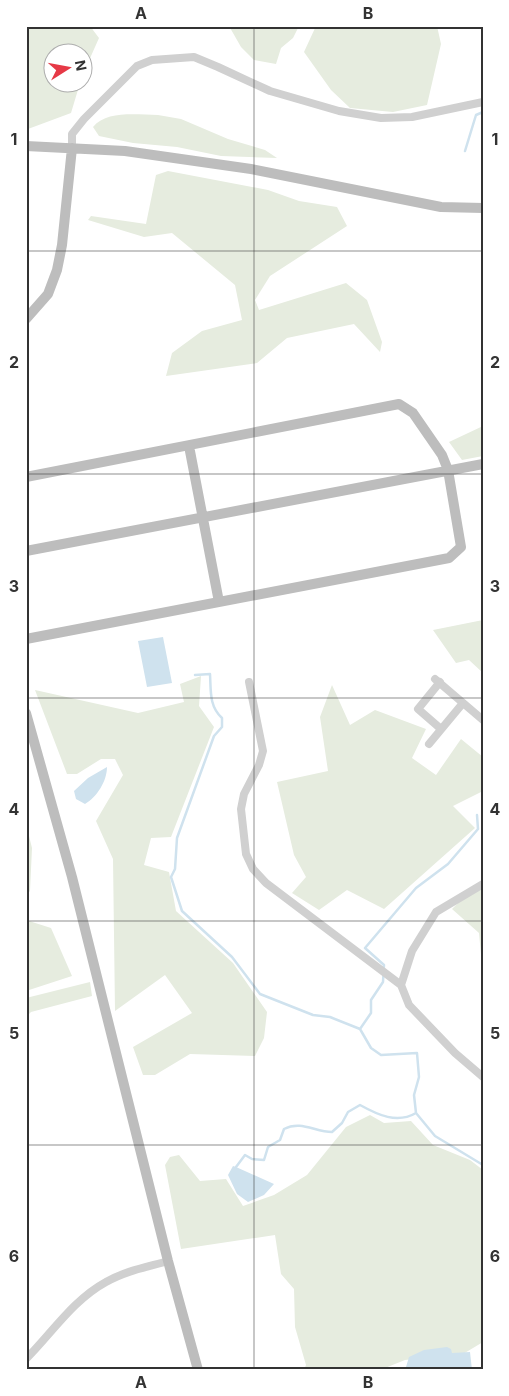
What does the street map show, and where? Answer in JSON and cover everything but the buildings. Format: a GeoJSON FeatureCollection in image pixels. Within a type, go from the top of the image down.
{"type":"FeatureCollection","features":[{"type":"Feature","properties":{"kind":"street"},"geometry":{"type":"LineString","coordinates":[[26,319],[48,294],[57,270],[62,245],[72,134],[137,66],[152,60],[194,57],[218,66],[270,91],[339,111],[381,118],[412,117],[483,102]]}},
{"type":"Feature","properties":{"kind":"street"},"geometry":{"type":"LineString","coordinates":[[26,146],[125,151],[250,169],[441,207],[483,208]]}},
{"type":"Feature","properties":{"kind":"street"},"geometry":{"type":"LineString","coordinates":[[26,477],[399,404],[413,413],[442,455],[448,470],[461,547],[449,558],[26,639]]}},
{"type":"Feature","properties":{"kind":"street"},"geometry":{"type":"LineString","coordinates":[[189,446],[219,602]]}},
{"type":"Feature","properties":{"kind":"street"},"geometry":{"type":"LineString","coordinates":[[26,551],[483,464]]}},
{"type":"Feature","properties":{"kind":"street"},"geometry":{"type":"LineString","coordinates":[[441,729],[418,709],[437,681],[483,720]]}},
{"type":"Feature","properties":{"kind":"street"},"geometry":{"type":"LineString","coordinates":[[249,682],[263,751],[259,765],[244,794],[241,809],[246,854],[253,869],[266,883],[401,985],[409,1005],[455,1053],[483,1077]]}},
{"type":"Feature","properties":{"kind":"street"},"geometry":{"type":"LineString","coordinates":[[429,744],[464,703]]}},
{"type":"Feature","properties":{"kind":"street"},"geometry":{"type":"LineString","coordinates":[[26,713],[72,877],[168,1261],[198,1370]]}},
{"type":"Feature","properties":{"kind":"street"},"geometry":{"type":"LineString","coordinates":[[401,985],[412,951],[436,912],[483,884]]}},
{"type":"Feature","properties":{"kind":"street"},"geometry":{"type":"LineString","coordinates":[[26,1359],[76,1305],[91,1292],[125,1272],[168,1261]]}},
{"type":"Feature","properties":{"kind":"shaded area"},"geometry":{"type":"Polygon","coordinates":[[[26,26],[90,26],[99,38],[92,54],[92,42],[42,42],[42,92],[77,92],[71,113],[28,129],[26,26]]]}},
{"type":"Feature","properties":{"kind":"shaded area"},"geometry":{"type":"Polygon","coordinates":[[[229,26],[299,26],[293,38],[281,48],[276,64],[254,60],[241,47],[229,26]]]}},
{"type":"Feature","properties":{"kind":"shaded area"},"geometry":{"type":"Polygon","coordinates":[[[316,26],[437,26],[441,44],[427,105],[393,112],[350,108],[331,90],[304,52],[316,26]]]}},
{"type":"Feature","properties":{"kind":"shaded area"},"geometry":{"type":"Polygon","coordinates":[[[132,114],[158,115],[181,119],[228,139],[265,150],[277,158],[221,156],[177,147],[133,143],[99,136],[93,127],[106,118],[114,116],[132,114]]]}},
{"type":"Feature","properties":{"kind":"shaded area"},"geometry":{"type":"Polygon","coordinates":[[[168,171],[268,190],[299,201],[337,207],[347,226],[270,276],[255,300],[259,310],[346,283],[367,300],[382,342],[380,352],[354,324],[287,338],[257,363],[166,376],[172,353],[202,331],[242,320],[235,285],[172,233],[144,237],[88,220],[91,216],[146,224],[156,175],[168,171]]]}},
{"type":"Feature","properties":{"kind":"shaded area"},"geometry":{"type":"Polygon","coordinates":[[[483,426],[483,456],[462,460],[449,442],[483,426]]]}},
{"type":"Feature","properties":{"kind":"shaded area"},"geometry":{"type":"Polygon","coordinates":[[[483,620],[483,673],[469,660],[456,663],[433,630],[483,620]]]}},
{"type":"Feature","properties":{"kind":"shaded area"},"geometry":{"type":"Polygon","coordinates":[[[201,676],[199,706],[214,727],[171,837],[151,838],[144,865],[169,872],[176,911],[233,963],[267,1012],[264,1038],[255,1056],[190,1054],[155,1075],[143,1075],[133,1047],[192,1013],[165,975],[115,1011],[113,859],[96,821],[123,775],[115,759],[101,759],[77,774],[67,774],[35,690],[138,713],[184,702],[180,684],[201,676]]]}},
{"type":"Feature","properties":{"kind":"shaded area"},"geometry":{"type":"Polygon","coordinates":[[[332,685],[350,725],[375,710],[426,729],[412,758],[436,775],[461,739],[483,757],[483,791],[453,806],[475,828],[384,909],[347,890],[319,910],[292,893],[306,877],[294,855],[277,782],[328,771],[320,717],[332,685]]]}},
{"type":"Feature","properties":{"kind":"shaded area"},"geometry":{"type":"Polygon","coordinates":[[[26,824],[32,848],[30,891],[26,896],[26,824]]]}},
{"type":"Feature","properties":{"kind":"shaded area"},"geometry":{"type":"Polygon","coordinates":[[[483,886],[483,976],[479,933],[452,909],[465,896],[483,886]]]}},
{"type":"Feature","properties":{"kind":"shaded area"},"geometry":{"type":"Polygon","coordinates":[[[26,917],[29,921],[51,928],[72,976],[26,991],[26,917]]]}},
{"type":"Feature","properties":{"kind":"shaded area"},"geometry":{"type":"Polygon","coordinates":[[[90,982],[92,996],[31,1012],[26,1017],[26,998],[90,982]]]}},
{"type":"Feature","properties":{"kind":"shaded area"},"geometry":{"type":"Polygon","coordinates":[[[370,1115],[384,1123],[411,1121],[433,1145],[470,1160],[483,1170],[483,1342],[463,1354],[405,1360],[380,1370],[304,1370],[306,1365],[295,1327],[294,1289],[281,1274],[275,1235],[181,1249],[165,1165],[170,1157],[179,1155],[200,1181],[226,1179],[243,1206],[274,1195],[307,1175],[346,1127],[370,1115]]]}},
{"type":"Feature","properties":{"kind":"water"},"geometry":{"type":"Polygon","coordinates":[[[163,637],[172,683],[147,687],[138,641],[163,637]]]}},
{"type":"Feature","properties":{"kind":"water"},"geometry":{"type":"Polygon","coordinates":[[[107,767],[103,783],[94,797],[85,804],[76,799],[74,791],[88,778],[107,767]]]}},
{"type":"Feature","properties":{"kind":"water"},"geometry":{"type":"Polygon","coordinates":[[[233,1166],[274,1184],[264,1195],[248,1202],[237,1194],[228,1175],[233,1166]]]}},
{"type":"Feature","properties":{"kind":"water"},"geometry":{"type":"Polygon","coordinates":[[[447,1347],[451,1349],[452,1353],[470,1352],[472,1370],[408,1370],[406,1367],[409,1357],[424,1350],[447,1347]]]}},
{"type":"Feature","properties":{"kind":"waterway"},"geometry":{"type":"LineString","coordinates":[[465,151],[476,115],[483,112]]}},
{"type":"Feature","properties":{"kind":"waterway"},"geometry":{"type":"LineString","coordinates":[[195,675],[210,674],[213,703],[222,718],[222,727],[214,736],[177,838],[175,869],[171,877],[182,911],[232,957],[260,994],[313,1015],[330,1017],[360,1029],[371,1048],[381,1055],[417,1053],[419,1077],[414,1095],[416,1113],[435,1136],[483,1165]]}},
{"type":"Feature","properties":{"kind":"waterway"},"geometry":{"type":"LineString","coordinates":[[360,1029],[371,1013],[371,1000],[383,982],[384,965],[365,948],[416,888],[448,864],[478,829],[477,815]]}},
{"type":"Feature","properties":{"kind":"waterway"},"geometry":{"type":"LineString","coordinates":[[236,1167],[245,1155],[252,1159],[264,1160],[268,1147],[280,1140],[284,1129],[302,1126],[332,1132],[342,1123],[348,1112],[360,1105],[388,1117],[402,1118],[416,1113]]}}]}
